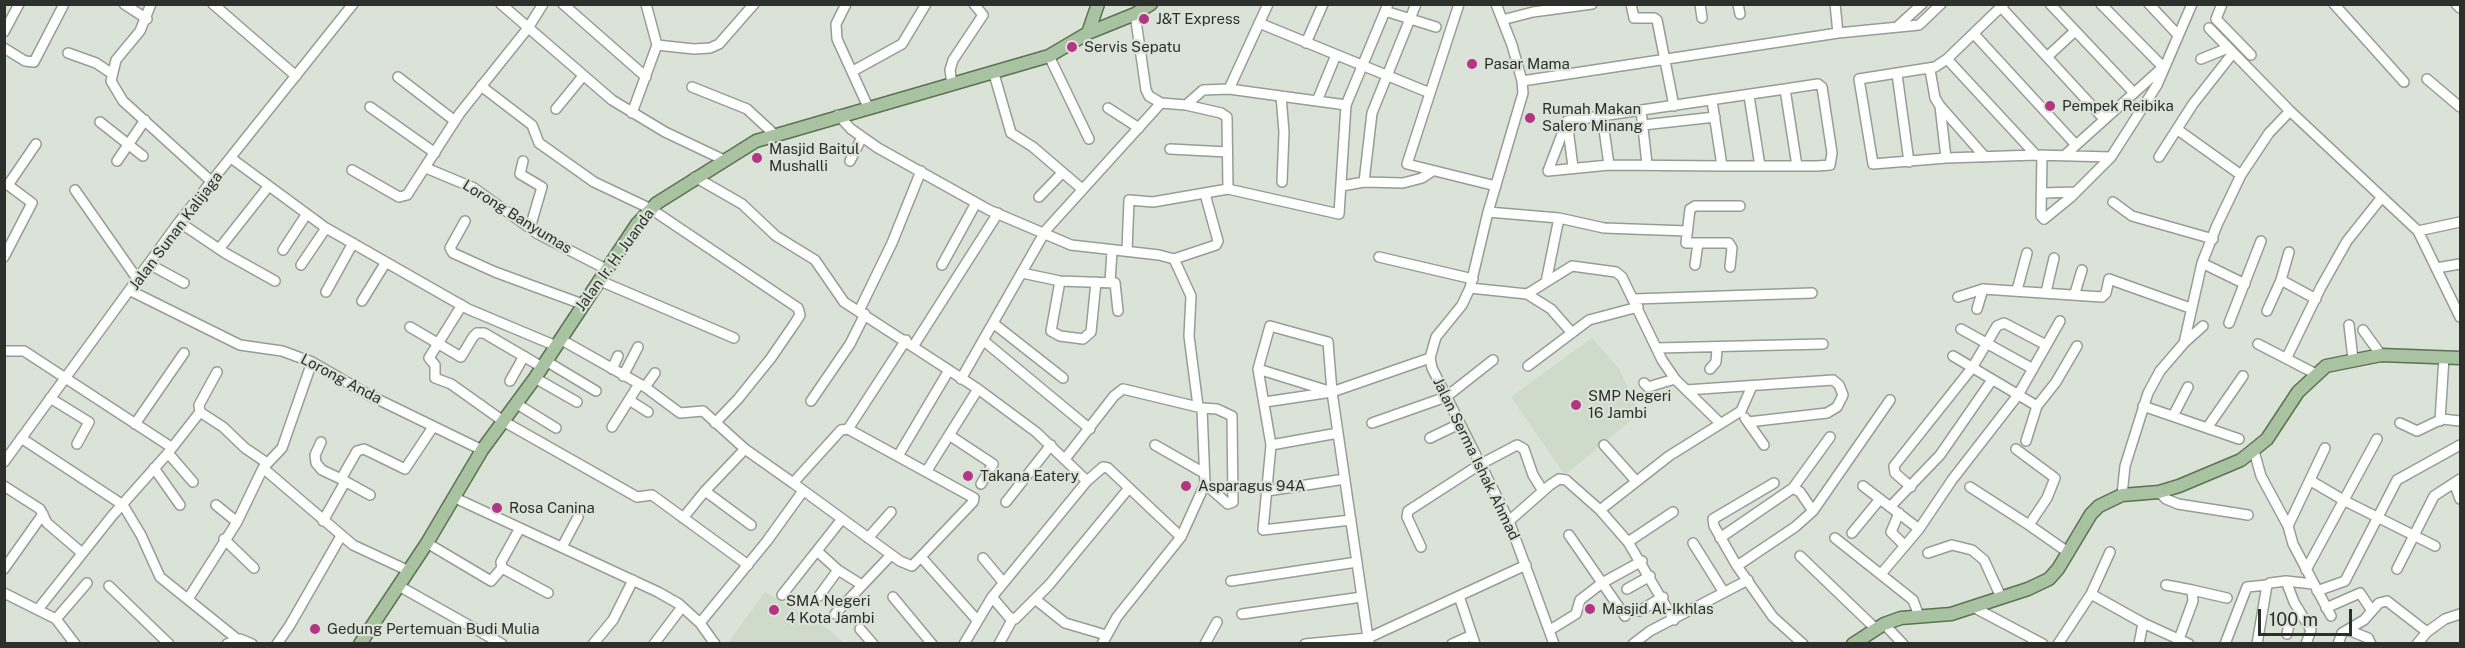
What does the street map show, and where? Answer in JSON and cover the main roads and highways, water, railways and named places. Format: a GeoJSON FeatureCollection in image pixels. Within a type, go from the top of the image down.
{"type":"FeatureCollection","features":[{"type":"Feature","properties":{"kind":"main road"},"geometry":{"type":"LineString","coordinates":[[1088,33],[1098,4]]}},
{"type":"Feature","properties":{"kind":"main road","name":"Jalan Ir. H. Juanda"},"geometry":{"type":"LineString","coordinates":[[360,644],[427,543],[482,450],[541,369],[598,280],[651,209],[695,177],[756,141],[838,115],[994,74],[1049,56],[1088,33],[1135,14],[1151,4]]}},
{"type":"Feature","properties":{"kind":"main road"},"geometry":{"type":"LineString","coordinates":[[1853,644],[1880,626],[1901,618],[1939,616],[1973,607],[2049,579],[2069,553],[2091,514],[2099,506],[2122,495],[2160,492],[2241,460],[2267,439],[2298,392],[2326,366],[2353,358],[2381,355],[2460,358]]}},
{"type":"Feature","properties":{"kind":"place","name":"J&T Express"},"geometry":{"type":"Point","coordinates":[1144,19]}},
{"type":"Feature","properties":{"kind":"place","name":"Servis Sepatu"},"geometry":{"type":"Point","coordinates":[1072,47]}},
{"type":"Feature","properties":{"kind":"place","name":"Pasar Mama"},"geometry":{"type":"Point","coordinates":[1472,64]}},
{"type":"Feature","properties":{"kind":"place","name":"Pempek Reibika"},"geometry":{"type":"Point","coordinates":[2050,106]}},
{"type":"Feature","properties":{"kind":"place","name":"Rumah Makan Salero Minang"},"geometry":{"type":"Point","coordinates":[1530,118]}},
{"type":"Feature","properties":{"kind":"place","name":"Masjid Baitul Mushalli"},"geometry":{"type":"Point","coordinates":[757,158]}},
{"type":"Feature","properties":{"kind":"place","name":"SMP Negeri 16 Jambi"},"geometry":{"type":"Point","coordinates":[1576,405]}},
{"type":"Feature","properties":{"kind":"place","name":"Takana Eatery"},"geometry":{"type":"Point","coordinates":[968,476]}},
{"type":"Feature","properties":{"kind":"place","name":"Asparagus 94A"},"geometry":{"type":"Point","coordinates":[1186,486]}},
{"type":"Feature","properties":{"kind":"place","name":"Rosa Canina"},"geometry":{"type":"Point","coordinates":[497,508]}},
{"type":"Feature","properties":{"kind":"place","name":"Masjid Al-Ikhlas"},"geometry":{"type":"Point","coordinates":[1590,609]}},
{"type":"Feature","properties":{"kind":"place","name":"SMA Negeri 4 Kota Jambi"},"geometry":{"type":"Point","coordinates":[774,610]}},
{"type":"Feature","properties":{"kind":"place","name":"Gedung Pertemuan Budi Mulia"},"geometry":{"type":"Point","coordinates":[315,629]}}]}
